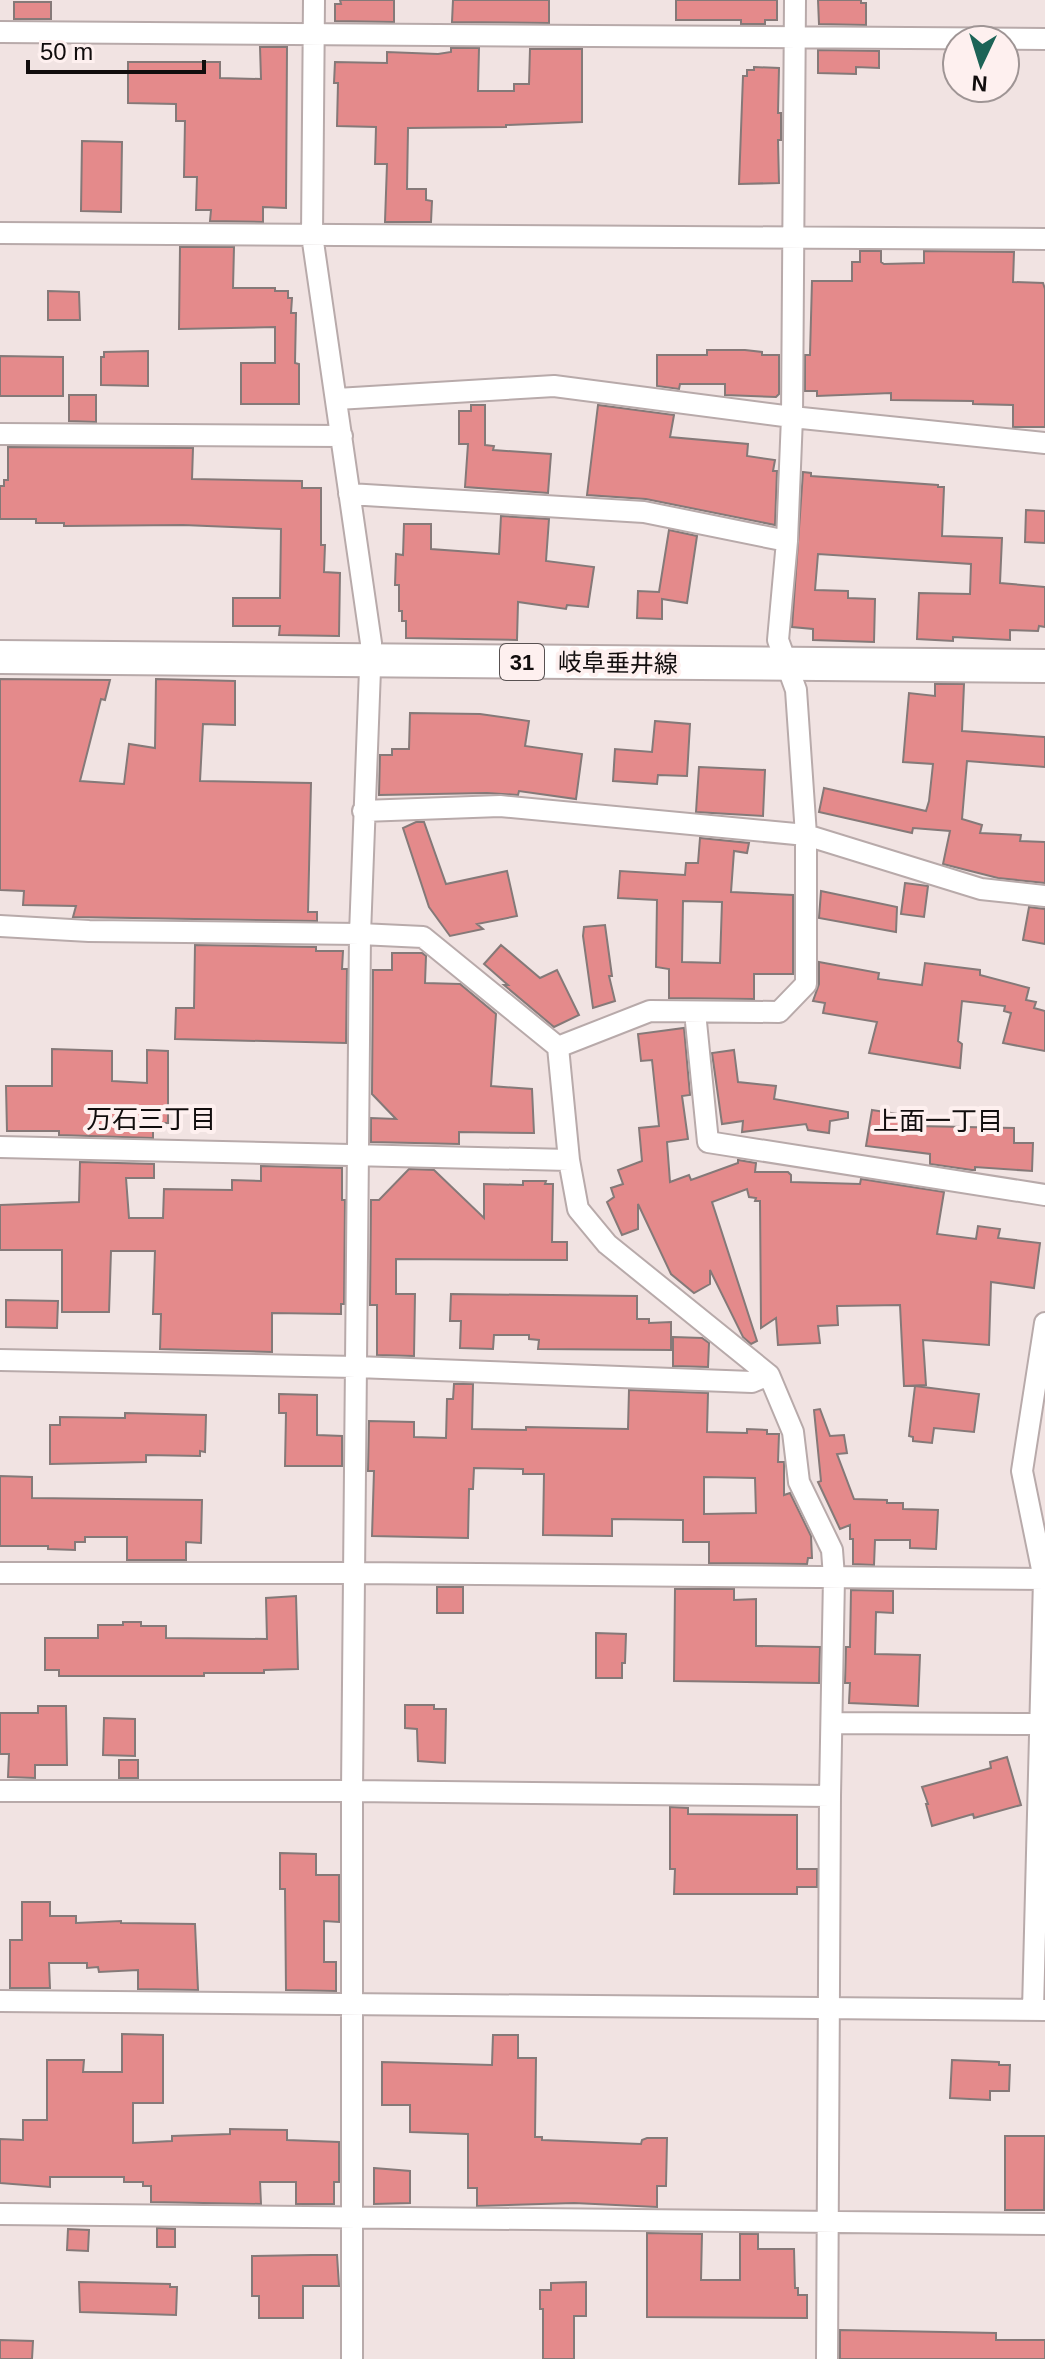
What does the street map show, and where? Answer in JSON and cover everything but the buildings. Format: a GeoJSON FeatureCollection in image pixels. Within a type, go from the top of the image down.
{"type":"FeatureCollection","features":[{"type":"Feature","properties":{"kind":"main road","name":"岐阜垂井線"},"geometry":{"type":"LineString","coordinates":[[0,657],[1045,666]]}},
{"type":"Feature","properties":{"kind":"street"},"geometry":{"type":"LineString","coordinates":[[314,0],[312,235],[371,643],[360,934],[352,1791],[352,2359]]}},
{"type":"Feature","properties":{"kind":"street"},"geometry":{"type":"LineString","coordinates":[[558,1047],[650,1011],[779,1012],[806,984],[806,835],[796,690],[778,640],[787,541],[792,417],[795,0]]}},
{"type":"Feature","properties":{"kind":"street"},"geometry":{"type":"LineString","coordinates":[[0,32],[1045,39]]}},
{"type":"Feature","properties":{"kind":"street"},"geometry":{"type":"LineString","coordinates":[[0,233],[1045,239]]}},
{"type":"Feature","properties":{"kind":"street"},"geometry":{"type":"LineString","coordinates":[[337,399],[554,386],[792,417],[1045,443]]}},
{"type":"Feature","properties":{"kind":"street"},"geometry":{"type":"LineString","coordinates":[[0,434],[342,436]]}},
{"type":"Feature","properties":{"kind":"street"},"geometry":{"type":"LineString","coordinates":[[349,494],[644,512],[787,541]]}},
{"type":"Feature","properties":{"kind":"street"},"geometry":{"type":"LineString","coordinates":[[363,811],[500,806],[806,835],[981,889],[1045,896]]}},
{"type":"Feature","properties":{"kind":"street"},"geometry":{"type":"LineString","coordinates":[[0,926],[89,931],[423,937],[558,1047],[569,1160],[578,1209],[607,1244],[769,1375],[793,1432],[799,1482],[832,1550],[834,1577],[827,2359]]}},
{"type":"Feature","properties":{"kind":"street"},"geometry":{"type":"LineString","coordinates":[[695,1012],[708,1142],[1045,1195]]}},
{"type":"Feature","properties":{"kind":"street"},"geometry":{"type":"LineString","coordinates":[[0,1147],[569,1160]]}},
{"type":"Feature","properties":{"kind":"street"},"geometry":{"type":"LineString","coordinates":[[0,2001],[1039,2010],[1039,1724],[1045,1579],[1022,1471],[1043,1352],[1045,1323]]}},
{"type":"Feature","properties":{"kind":"street"},"geometry":{"type":"LineString","coordinates":[[0,1360],[356,1367],[752,1382],[769,1375]]}},
{"type":"Feature","properties":{"kind":"street"},"geometry":{"type":"LineString","coordinates":[[0,1573],[1045,1579]]}},
{"type":"Feature","properties":{"kind":"street"},"geometry":{"type":"LineString","coordinates":[[832,1723],[1039,1724]]}},
{"type":"Feature","properties":{"kind":"street"},"geometry":{"type":"LineString","coordinates":[[0,1791],[830,1796]]}},
{"type":"Feature","properties":{"kind":"street"},"geometry":{"type":"LineString","coordinates":[[0,2214],[1045,2224]]}},
{"type":"Feature","properties":{"kind":"district","name":"万石三丁目"},"geometry":{"type":"Point","coordinates":[151,1119]}},
{"type":"Feature","properties":{"kind":"district","name":"上面一丁目"},"geometry":{"type":"Point","coordinates":[938,1121]}}]}
